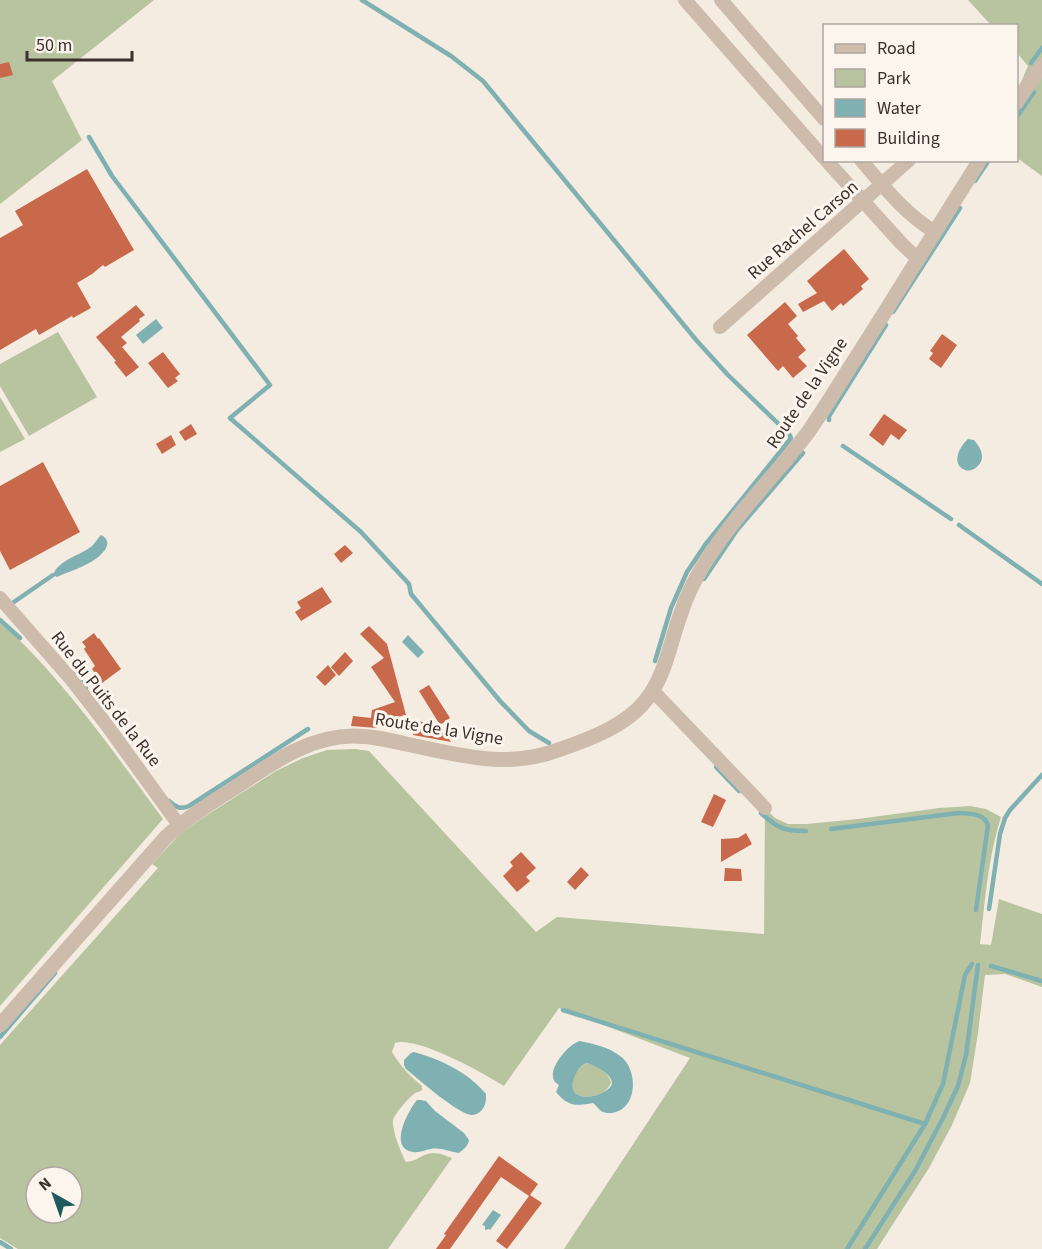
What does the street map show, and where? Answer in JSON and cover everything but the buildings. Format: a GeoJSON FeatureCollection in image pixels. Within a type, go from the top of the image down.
{"type":"FeatureCollection","features":[{"type":"Feature","properties":{"kind":"street"},"geometry":{"type":"LineString","coordinates":[[685,0],[823,157]]}},
{"type":"Feature","properties":{"kind":"street"},"geometry":{"type":"LineString","coordinates":[[721,0],[823,117]]}},
{"type":"Feature","properties":{"kind":"street"},"geometry":{"type":"LineString","coordinates":[[1018,101],[1042,65]]}},
{"type":"Feature","properties":{"kind":"street"},"geometry":{"type":"LineString","coordinates":[[828,162],[862,202],[918,259]]}},
{"type":"Feature","properties":{"kind":"street"},"geometry":{"type":"LineString","coordinates":[[863,162],[906,210],[921,224],[935,232]]}},
{"type":"Feature","properties":{"kind":"street","name":"Rue Rachel Carson"},"geometry":{"type":"LineString","coordinates":[[720,327],[907,162]]}},
{"type":"Feature","properties":{"kind":"street","name":"Route de la Vigne"},"geometry":{"type":"LineString","coordinates":[[0,1025],[153,850],[179,825],[268,766],[305,746],[322,740],[356,736],[473,757],[518,760],[560,750],[605,730],[635,712],[653,691],[659,679],[684,603],[704,566],[721,539],[810,430],[979,162]]}},
{"type":"Feature","properties":{"kind":"street","name":"Rue du Puits de la Rue"},"geometry":{"type":"LineString","coordinates":[[0,598],[71,679],[179,825]]}},
{"type":"Feature","properties":{"kind":"street"},"geometry":{"type":"LineString","coordinates":[[653,691],[765,808]]}},
{"type":"Feature","properties":{"kind":"green space"},"geometry":{"type":"Polygon","coordinates":[[[0,0],[154,0],[52,81],[82,140],[0,204],[0,0]]]}},
{"type":"Feature","properties":{"kind":"green space"},"geometry":{"type":"Polygon","coordinates":[[[968,0],[1042,0],[1042,176],[1018,159],[1018,89],[1028,66],[1018,54],[1018,24],[990,24],[968,0]]]}},
{"type":"Feature","properties":{"kind":"green space"},"geometry":{"type":"Polygon","coordinates":[[[58,332],[97,397],[29,436],[0,386],[0,364],[58,332]]]}},
{"type":"Feature","properties":{"kind":"green space"},"geometry":{"type":"Polygon","coordinates":[[[0,397],[25,439],[0,452],[0,397]]]}},
{"type":"Feature","properties":{"kind":"green space"},"geometry":{"type":"Polygon","coordinates":[[[0,623],[28,649],[70,696],[163,819],[0,1006],[0,623]]]}},
{"type":"Feature","properties":{"kind":"green space"},"geometry":{"type":"Polygon","coordinates":[[[327,750],[369,751],[536,932],[557,917],[764,934],[765,808],[775,818],[788,824],[858,819],[939,808],[970,806],[986,809],[1001,817],[990,864],[980,944],[991,945],[999,899],[1042,914],[1042,987],[1005,974],[985,975],[970,1083],[952,1125],[929,1168],[877,1249],[564,1249],[690,1058],[559,1008],[504,1086],[434,1050],[405,1042],[395,1043],[392,1052],[395,1057],[422,1086],[422,1090],[409,1099],[393,1120],[399,1148],[406,1162],[433,1153],[452,1158],[388,1249],[18,1249],[0,1238],[0,1045],[158,868],[152,864],[180,834],[276,771],[327,750]]]}},
{"type":"Feature","properties":{"kind":"green space"},"geometry":{"type":"Polygon","coordinates":[[[587,1063],[602,1069],[611,1082],[601,1093],[585,1097],[573,1092],[571,1086],[578,1070],[587,1063]]]}},
{"type":"Feature","properties":{"kind":"water"},"geometry":{"type":"Polygon","coordinates":[[[156,319],[163,328],[143,344],[136,335],[156,319]]]}},
{"type":"Feature","properties":{"kind":"water"},"geometry":{"type":"Polygon","coordinates":[[[968,439],[974,440],[981,450],[982,457],[976,467],[968,471],[960,467],[957,459],[962,446],[968,439]]]}},
{"type":"Feature","properties":{"kind":"water"},"geometry":{"type":"Polygon","coordinates":[[[101,535],[105,538],[107,546],[97,558],[57,577],[53,575],[60,565],[92,546],[101,535]]]}},
{"type":"Feature","properties":{"kind":"water"},"geometry":{"type":"Polygon","coordinates":[[[408,635],[424,652],[418,658],[402,642],[408,635]]]}},
{"type":"Feature","properties":{"kind":"water"},"geometry":{"type":"Polygon","coordinates":[[[580,1041],[606,1048],[626,1062],[630,1069],[633,1088],[627,1104],[621,1110],[606,1113],[593,1103],[581,1105],[569,1103],[556,1092],[559,1085],[553,1079],[555,1066],[562,1055],[580,1041]],[[591,1064],[581,1066],[573,1081],[575,1093],[580,1096],[600,1094],[611,1086],[610,1078],[591,1064]]]}},
{"type":"Feature","properties":{"kind":"water"},"geometry":{"type":"Polygon","coordinates":[[[414,1052],[444,1063],[463,1073],[479,1086],[486,1094],[483,1109],[474,1115],[466,1113],[448,1103],[419,1080],[404,1065],[404,1060],[414,1052]]]}},
{"type":"Feature","properties":{"kind":"water"},"geometry":{"type":"Polygon","coordinates":[[[417,1100],[426,1101],[435,1111],[464,1133],[469,1140],[464,1149],[459,1153],[438,1149],[413,1152],[406,1149],[402,1144],[402,1129],[417,1100]]]}},
{"type":"Feature","properties":{"kind":"water"},"geometry":{"type":"Polygon","coordinates":[[[493,1210],[501,1215],[490,1230],[485,1230],[485,1226],[482,1225],[493,1210]]]}},
{"type":"Feature","properties":{"kind":"waterway"},"geometry":{"type":"LineString","coordinates":[[362,0],[451,56],[483,81],[697,341],[791,438],[705,545],[687,572],[671,608],[655,661]]}},
{"type":"Feature","properties":{"kind":"waterway"},"geometry":{"type":"LineString","coordinates":[[1031,63],[1042,48]]}},
{"type":"Feature","properties":{"kind":"waterway"},"geometry":{"type":"LineString","coordinates":[[1018,115],[1034,92]]}},
{"type":"Feature","properties":{"kind":"waterway"},"geometry":{"type":"LineString","coordinates":[[89,137],[112,176],[270,385],[230,418],[361,532],[409,584],[411,594],[500,701],[529,731],[549,743]]}},
{"type":"Feature","properties":{"kind":"waterway"},"geometry":{"type":"LineString","coordinates":[[975,181],[988,162]]}},
{"type":"Feature","properties":{"kind":"waterway"},"geometry":{"type":"LineString","coordinates":[[893,312],[960,208]]}},
{"type":"Feature","properties":{"kind":"waterway"},"geometry":{"type":"LineString","coordinates":[[829,420],[829,416],[886,325]]}},
{"type":"Feature","properties":{"kind":"waterway"},"geometry":{"type":"LineString","coordinates":[[843,446],[951,519]]}},
{"type":"Feature","properties":{"kind":"waterway"},"geometry":{"type":"LineString","coordinates":[[704,579],[737,530],[803,453]]}},
{"type":"Feature","properties":{"kind":"waterway"},"geometry":{"type":"LineString","coordinates":[[959,525],[1042,584]]}},
{"type":"Feature","properties":{"kind":"waterway"},"geometry":{"type":"LineString","coordinates":[[11,604],[53,575]]}},
{"type":"Feature","properties":{"kind":"waterway"},"geometry":{"type":"LineString","coordinates":[[0,620],[20,638]]}},
{"type":"Feature","properties":{"kind":"waterway"},"geometry":{"type":"LineString","coordinates":[[74,673],[86,688]]}},
{"type":"Feature","properties":{"kind":"waterway"},"geometry":{"type":"LineString","coordinates":[[169,801],[178,807],[189,806],[308,729]]}},
{"type":"Feature","properties":{"kind":"waterway"},"geometry":{"type":"LineString","coordinates":[[716,767],[739,791]]}},
{"type":"Feature","properties":{"kind":"waterway"},"geometry":{"type":"LineString","coordinates":[[989,909],[1000,834],[1005,818],[1042,775]]}},
{"type":"Feature","properties":{"kind":"waterway"},"geometry":{"type":"LineString","coordinates":[[761,813],[781,828],[806,831]]}},
{"type":"Feature","properties":{"kind":"waterway"},"geometry":{"type":"LineString","coordinates":[[831,829],[959,813],[980,816],[988,825],[976,910]]}},
{"type":"Feature","properties":{"kind":"waterway"},"geometry":{"type":"LineString","coordinates":[[847,1249],[925,1124],[943,1084],[965,975],[972,964]]}},
{"type":"Feature","properties":{"kind":"waterway"},"geometry":{"type":"LineString","coordinates":[[865,1249],[915,1171],[958,1086],[966,1055],[978,965]]}},
{"type":"Feature","properties":{"kind":"waterway"},"geometry":{"type":"LineString","coordinates":[[991,966],[1042,981]]}},
{"type":"Feature","properties":{"kind":"waterway"},"geometry":{"type":"LineString","coordinates":[[0,1037],[55,973]]}},
{"type":"Feature","properties":{"kind":"waterway"},"geometry":{"type":"LineString","coordinates":[[563,1010],[925,1124]]}},
{"type":"Feature","properties":{"kind":"waterway"},"geometry":{"type":"LineString","coordinates":[[0,1242],[11,1249]]}}]}
